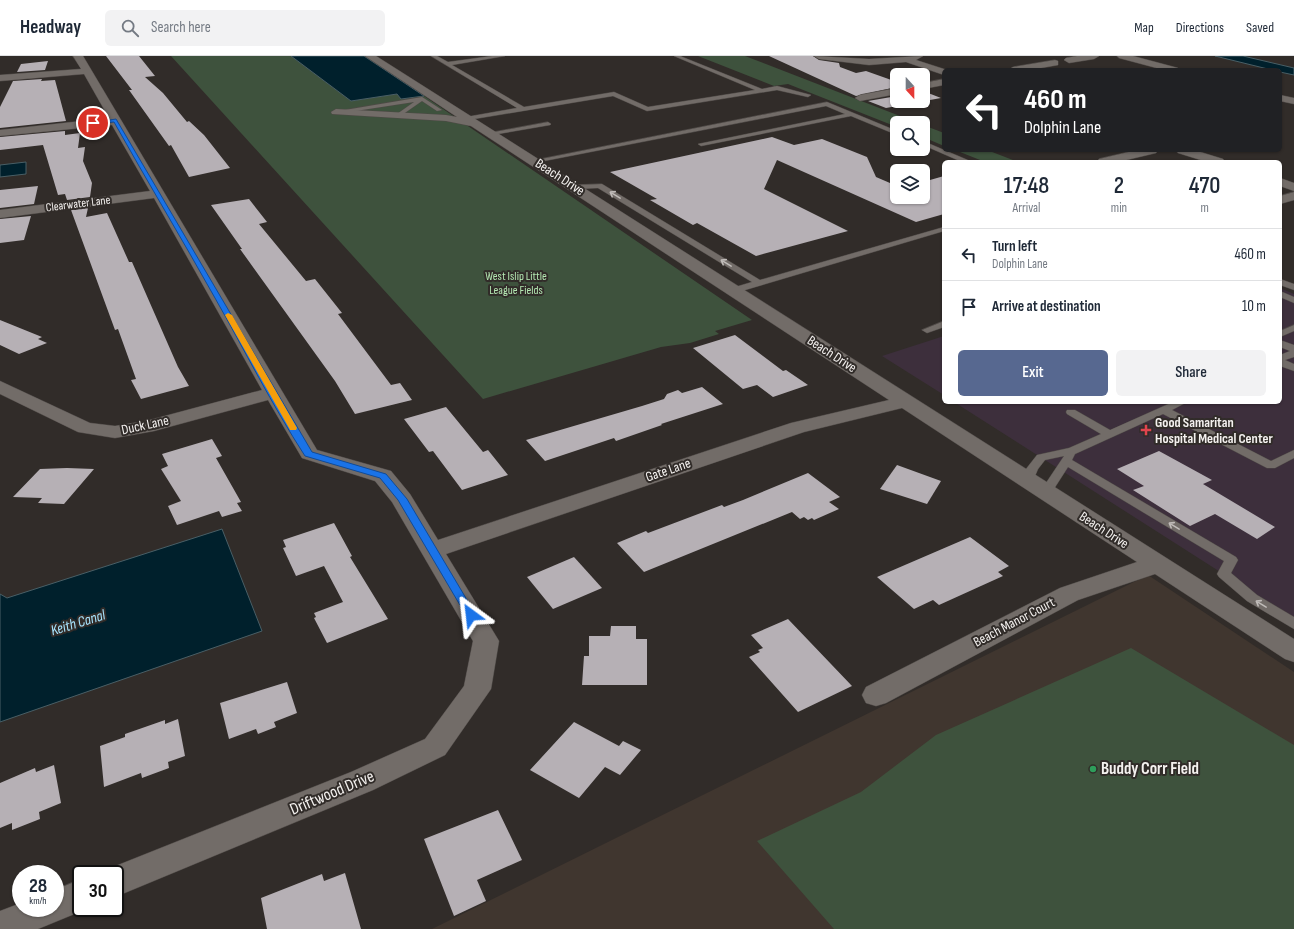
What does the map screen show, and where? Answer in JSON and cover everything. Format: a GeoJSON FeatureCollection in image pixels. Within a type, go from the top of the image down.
{"type":"FeatureCollection","features":[{"type":"Feature","properties":{"kind":"street","name":"Beach Drive"},"geometry":{"type":"LineString","coordinates":[[370,56],[461,117],[492,134],[576,187],[905,402],[1294,652]]}},
{"type":"Feature","properties":{"kind":"street"},"geometry":{"type":"LineString","coordinates":[[819,56],[859,61],[908,60],[942,71]]}},
{"type":"Feature","properties":{"kind":"street"},"geometry":{"type":"LineString","coordinates":[[908,60],[918,56]]}},
{"type":"Feature","properties":{"kind":"street"},"geometry":{"type":"LineString","coordinates":[[1068,60],[1094,56]]}},
{"type":"Feature","properties":{"kind":"street"},"geometry":{"type":"LineString","coordinates":[[1122,56],[1167,68]]}},
{"type":"Feature","properties":{"kind":"street"},"geometry":{"type":"LineString","coordinates":[[0,78],[82,63],[308,454],[383,476],[402,499],[433,550]]}},
{"type":"Feature","properties":{"kind":"street"},"geometry":{"type":"LineString","coordinates":[[1025,68],[1055,63]]}},
{"type":"Feature","properties":{"kind":"street"},"geometry":{"type":"LineString","coordinates":[[930,85],[942,82]]}},
{"type":"Feature","properties":{"kind":"street"},"geometry":{"type":"LineString","coordinates":[[860,98],[890,92]]}},
{"type":"Feature","properties":{"kind":"street"},"geometry":{"type":"LineString","coordinates":[[1282,98],[1294,101]]}},
{"type":"Feature","properties":{"kind":"street"},"geometry":{"type":"LineString","coordinates":[[336,112],[461,117]]}},
{"type":"Feature","properties":{"kind":"street"},"geometry":{"type":"LineString","coordinates":[[0,133],[116,120]]}},
{"type":"Feature","properties":{"kind":"street"},"geometry":{"type":"LineString","coordinates":[[1111,160],[1144,152]]}},
{"type":"Feature","properties":{"kind":"street"},"geometry":{"type":"LineString","coordinates":[[1188,152],[1213,160]]}},
{"type":"Feature","properties":{"kind":"street"},"geometry":{"type":"LineString","coordinates":[[1282,183],[1294,187]]}},
{"type":"Feature","properties":{"kind":"street","name":"Clearwater Lane"},"geometry":{"type":"LineString","coordinates":[[0,214],[157,194]]}},
{"type":"Feature","properties":{"kind":"street"},"geometry":{"type":"LineString","coordinates":[[1282,199],[1294,196]]}},
{"type":"Feature","properties":{"kind":"street","name":"Duck Lane"},"geometry":{"type":"LineString","coordinates":[[0,387],[85,428],[115,432],[147,427],[272,393]]}},
{"type":"Feature","properties":{"kind":"street","name":"Gate Lane"},"geometry":{"type":"LineString","coordinates":[[433,550],[798,427],[905,402]]}},
{"type":"Feature","properties":{"kind":"street","name":"Driftwood Drive"},"geometry":{"type":"LineString","coordinates":[[124,878],[362,781],[435,747],[477,689],[486,641],[433,550]]}},
{"type":"Feature","properties":{"kind":"street","name":"Beach Manor Court"},"geometry":{"type":"LineString","coordinates":[[876,695],[1069,594],[1158,564]]}},
{"type":"Feature","properties":{"kind":"street"},"geometry":{"type":"LineString","coordinates":[[0,928],[28,917]]}},
{"type":"Feature","properties":{"kind":"lane"},"geometry":{"type":"LineString","coordinates":[[433,56],[523,109]]}},
{"type":"Feature","properties":{"kind":"lane"},"geometry":{"type":"LineString","coordinates":[[447,64],[503,56]]}},
{"type":"Feature","properties":{"kind":"lane"},"geometry":{"type":"LineString","coordinates":[[676,56],[760,90]]}},
{"type":"Feature","properties":{"kind":"lane"},"geometry":{"type":"LineString","coordinates":[[461,117],[523,109],[614,94],[647,110],[760,90],[786,89],[822,100],[890,130]]}},
{"type":"Feature","properties":{"kind":"lane"},"geometry":{"type":"LineString","coordinates":[[808,95],[808,98],[818,102],[822,100]]}},
{"type":"Feature","properties":{"kind":"lane"},"geometry":{"type":"LineString","coordinates":[[416,96],[438,110]]}},
{"type":"Feature","properties":{"kind":"lane"},"geometry":{"type":"LineString","coordinates":[[336,112],[422,99]]}},
{"type":"Feature","properties":{"kind":"lane"},"geometry":{"type":"LineString","coordinates":[[399,115],[422,99]]}},
{"type":"Feature","properties":{"kind":"lane"},"geometry":{"type":"LineString","coordinates":[[534,161],[822,100]]}},
{"type":"Feature","properties":{"kind":"lane"},"geometry":{"type":"LineString","coordinates":[[701,144],[852,114]]}},
{"type":"Feature","properties":{"kind":"lane"},"geometry":{"type":"LineString","coordinates":[[492,134],[548,124]]}},
{"type":"Feature","properties":{"kind":"lane"},"geometry":{"type":"LineString","coordinates":[[930,147],[942,152]]}},
{"type":"Feature","properties":{"kind":"lane"},"geometry":{"type":"LineString","coordinates":[[943,152],[963,160]]}},
{"type":"Feature","properties":{"kind":"lane"},"geometry":{"type":"LineString","coordinates":[[576,187],[599,186],[759,283]]}},
{"type":"Feature","properties":{"kind":"lane"},"geometry":{"type":"LineString","coordinates":[[735,290],[942,230]]}},
{"type":"Feature","properties":{"kind":"lane"},"geometry":{"type":"LineString","coordinates":[[1282,283],[1294,287]]}},
{"type":"Feature","properties":{"kind":"lane"},"geometry":{"type":"LineString","coordinates":[[1282,295],[1294,300]]}},
{"type":"Feature","properties":{"kind":"lane"},"geometry":{"type":"LineString","coordinates":[[927,330],[942,325]]}},
{"type":"Feature","properties":{"kind":"lane"},"geometry":{"type":"LineString","coordinates":[[1282,333],[1294,328]]}},
{"type":"Feature","properties":{"kind":"lane"},"geometry":{"type":"LineString","coordinates":[[1282,346],[1294,368]]}},
{"type":"Feature","properties":{"kind":"lane"},"geometry":{"type":"LineString","coordinates":[[1028,480],[1032,469],[1041,457],[1069,456],[1109,434],[1177,404]]}},
{"type":"Feature","properties":{"kind":"lane"},"geometry":{"type":"LineString","coordinates":[[1163,410],[1272,466],[1294,453]]}},
{"type":"Feature","properties":{"kind":"lane"},"geometry":{"type":"LineString","coordinates":[[1071,412],[1109,434]]}},
{"type":"Feature","properties":{"kind":"lane"},"geometry":{"type":"LineString","coordinates":[[1046,492],[1069,456]]}},
{"type":"Feature","properties":{"kind":"lane"},"geometry":{"type":"LineString","coordinates":[[1069,456],[1231,560],[1224,574],[1252,598],[1294,624]]}},
{"type":"Feature","properties":{"kind":"shaded area","name":"Good Samaritan Hospital Medical Center"},"geometry":{"type":"Polygon","coordinates":[[[1282,289],[1294,294],[1294,619],[957,404],[1282,404],[1282,289]]]}},
{"type":"Feature","properties":{"kind":"shaded area"},"geometry":{"type":"Polygon","coordinates":[[[942,337],[942,394],[882,356],[942,337]]]}},
{"type":"Feature","properties":{"kind":"shaded area","name":"Buddy Corr Field"},"geometry":{"type":"Polygon","coordinates":[[[1148,575],[1294,672],[1294,929],[432,929],[1148,575]]]}},
{"type":"Feature","properties":{"kind":"green space","name":"West Islip Little League Fields"},"geometry":{"type":"Polygon","coordinates":[[[171,56],[291,56],[351,101],[397,94],[401,99],[424,96],[752,320],[715,331],[719,334],[690,343],[661,347],[483,399],[171,56]]]}},
{"type":"Feature","properties":{"kind":"green space"},"geometry":{"type":"Polygon","coordinates":[[[698,56],[745,56],[900,116],[890,116],[890,124],[788,84],[774,86],[698,56]]]}},
{"type":"Feature","properties":{"kind":"green space"},"geometry":{"type":"Polygon","coordinates":[[[930,128],[942,132],[942,145],[930,140],[930,128]]]}},
{"type":"Feature","properties":{"kind":"green space"},"geometry":{"type":"Polygon","coordinates":[[[960,152],[992,152],[1013,160],[980,160],[960,152]]]}},
{"type":"Feature","properties":{"kind":"green space","name":"Buddy Corr Field"},"geometry":{"type":"Polygon","coordinates":[[[1131,648],[1294,745],[1294,929],[834,929],[757,841],[861,792],[936,735],[1131,648]]]}},
{"type":"Feature","properties":{"kind":"water"},"geometry":{"type":"Polygon","coordinates":[[[291,56],[364,56],[424,96],[401,99],[397,94],[351,101],[291,56]]]}},
{"type":"Feature","properties":{"kind":"water"},"geometry":{"type":"Polygon","coordinates":[[[1215,56],[1243,56],[1294,68],[1294,75],[1282,72],[1282,68],[1264,68],[1215,56]]]}},
{"type":"Feature","properties":{"kind":"water"},"geometry":{"type":"Polygon","coordinates":[[[26,162],[26,174],[0,177],[0,165],[26,162]]]}},
{"type":"Feature","properties":{"kind":"water","name":"Keith Canal"},"geometry":{"type":"Polygon","coordinates":[[[222,529],[262,631],[0,722],[0,594],[7,598],[222,529]]]}},
{"type":"Feature","properties":{"kind":"building"},"geometry":{"type":"Polygon","coordinates":[[[106,56],[139,56],[155,76],[145,77],[163,93],[187,122],[189,121],[204,135],[230,168],[189,177],[171,145],[169,146],[129,90],[132,90],[106,56]]]}},
{"type":"Feature","properties":{"kind":"building"},"geometry":{"type":"Polygon","coordinates":[[[769,56],[813,56],[819,60],[839,63],[840,67],[856,73],[866,71],[890,80],[890,89],[856,96],[769,56]]]}},
{"type":"Feature","properties":{"kind":"building"},"geometry":{"type":"Polygon","coordinates":[[[48,61],[45,70],[17,72],[21,64],[48,61]]]}},
{"type":"Feature","properties":{"kind":"building"},"geometry":{"type":"Polygon","coordinates":[[[42,79],[41,81],[55,80],[66,121],[0,128],[0,107],[13,81],[42,79]]]}},
{"type":"Feature","properties":{"kind":"building"},"geometry":{"type":"Polygon","coordinates":[[[930,94],[941,98],[930,100],[930,94]]]}},
{"type":"Feature","properties":{"kind":"building"},"geometry":{"type":"Polygon","coordinates":[[[890,97],[890,107],[886,108],[868,101],[890,97]]]}},
{"type":"Feature","properties":{"kind":"building"},"geometry":{"type":"Polygon","coordinates":[[[65,131],[65,135],[80,133],[78,148],[85,147],[83,161],[92,183],[90,197],[67,200],[65,194],[58,195],[43,145],[0,150],[0,137],[65,131]]]}},
{"type":"Feature","properties":{"kind":"building"},"geometry":{"type":"Polygon","coordinates":[[[772,137],[794,145],[822,139],[867,157],[876,177],[890,183],[890,204],[930,204],[930,180],[942,177],[942,215],[916,222],[777,160],[764,189],[848,231],[756,256],[697,223],[693,225],[650,200],[657,199],[610,172],[772,137]]]}},
{"type":"Feature","properties":{"kind":"building"},"geometry":{"type":"Polygon","coordinates":[[[38,186],[34,204],[0,208],[0,190],[38,186]]]}},
{"type":"Feature","properties":{"kind":"building"},"geometry":{"type":"Polygon","coordinates":[[[249,199],[267,222],[259,224],[306,281],[315,279],[342,313],[338,314],[391,385],[400,383],[412,400],[355,414],[335,381],[240,249],[242,249],[211,205],[249,199]]]}},
{"type":"Feature","properties":{"kind":"building"},"geometry":{"type":"Polygon","coordinates":[[[88,208],[86,217],[107,213],[129,262],[132,262],[178,367],[189,386],[141,399],[131,380],[136,379],[118,329],[115,330],[71,210],[88,208]]]}},
{"type":"Feature","properties":{"kind":"building"},"geometry":{"type":"Polygon","coordinates":[[[31,216],[24,240],[0,243],[0,219],[31,216]]]}},
{"type":"Feature","properties":{"kind":"building"},"geometry":{"type":"Polygon","coordinates":[[[0,320],[42,337],[38,339],[47,343],[19,354],[0,345],[0,320]]]}},
{"type":"Feature","properties":{"kind":"building"},"geometry":{"type":"Polygon","coordinates":[[[735,335],[783,371],[786,370],[808,385],[773,397],[757,385],[743,389],[693,348],[735,335]]]}},
{"type":"Feature","properties":{"kind":"building"},"geometry":{"type":"Polygon","coordinates":[[[702,387],[723,404],[661,424],[662,425],[616,441],[614,438],[545,461],[526,440],[664,399],[667,394],[678,390],[682,393],[702,387]]]}},
{"type":"Feature","properties":{"kind":"building"},"geometry":{"type":"Polygon","coordinates":[[[446,407],[483,452],[488,450],[508,475],[462,490],[433,451],[429,452],[404,419],[446,407]]]}},
{"type":"Feature","properties":{"kind":"building"},"geometry":{"type":"Polygon","coordinates":[[[212,439],[222,456],[216,458],[241,502],[237,503],[242,511],[222,517],[219,511],[177,525],[168,506],[181,501],[161,469],[168,466],[162,454],[212,439]]]}},
{"type":"Feature","properties":{"kind":"building"},"geometry":{"type":"Polygon","coordinates":[[[1159,451],[1212,480],[1203,484],[1275,527],[1257,539],[1215,514],[1190,526],[1133,490],[1144,486],[1117,469],[1159,451]]]}},
{"type":"Feature","properties":{"kind":"building"},"geometry":{"type":"Polygon","coordinates":[[[897,465],[941,481],[927,504],[880,489],[897,465]]]}},
{"type":"Feature","properties":{"kind":"building"},"geometry":{"type":"Polygon","coordinates":[[[40,469],[94,469],[64,504],[38,503],[42,498],[13,497],[40,469]]]}},
{"type":"Feature","properties":{"kind":"building"},"geometry":{"type":"Polygon","coordinates":[[[808,473],[840,497],[829,502],[839,509],[814,520],[812,518],[808,520],[804,517],[800,519],[792,512],[644,572],[617,543],[646,531],[648,533],[722,505],[724,507],[808,473]]]}},
{"type":"Feature","properties":{"kind":"building"},"geometry":{"type":"Polygon","coordinates":[[[334,523],[352,556],[350,557],[388,619],[327,643],[314,618],[316,617],[314,613],[343,602],[324,566],[296,576],[283,548],[286,547],[283,540],[334,523]]]}},
{"type":"Feature","properties":{"kind":"building"},"geometry":{"type":"Polygon","coordinates":[[[970,537],[1009,566],[998,572],[1003,576],[939,605],[933,600],[914,609],[877,577],[970,537]]]}},
{"type":"Feature","properties":{"kind":"building"},"geometry":{"type":"Polygon","coordinates":[[[574,557],[602,588],[553,609],[527,577],[574,557]]]}},
{"type":"Feature","properties":{"kind":"building"},"geometry":{"type":"Polygon","coordinates":[[[788,619],[852,686],[798,712],[749,657],[760,652],[758,650],[763,648],[751,635],[788,619]]]}},
{"type":"Feature","properties":{"kind":"building"},"geometry":{"type":"Polygon","coordinates":[[[611,626],[636,626],[636,639],[647,639],[647,685],[582,685],[584,656],[589,656],[589,636],[610,636],[611,626]]]}},
{"type":"Feature","properties":{"kind":"building"},"geometry":{"type":"Polygon","coordinates":[[[287,682],[297,713],[274,722],[276,727],[258,734],[256,729],[229,739],[220,703],[287,682]]]}},
{"type":"Feature","properties":{"kind":"building"},"geometry":{"type":"Polygon","coordinates":[[[178,719],[185,756],[168,762],[169,768],[142,778],[141,773],[104,787],[100,746],[125,737],[125,734],[165,720],[165,724],[178,719]]]}},
{"type":"Feature","properties":{"kind":"building"},"geometry":{"type":"Polygon","coordinates":[[[574,722],[619,746],[623,741],[641,750],[620,775],[605,767],[579,798],[530,770],[574,722]]]}},
{"type":"Feature","properties":{"kind":"building"},"geometry":{"type":"Polygon","coordinates":[[[54,765],[61,803],[39,812],[40,819],[12,830],[12,823],[0,828],[0,783],[35,768],[36,772],[54,765]]]}},
{"type":"Feature","properties":{"kind":"building"},"geometry":{"type":"Polygon","coordinates":[[[498,810],[522,860],[477,880],[486,901],[454,916],[424,839],[498,810]]]}},
{"type":"Feature","properties":{"kind":"building"},"geometry":{"type":"Polygon","coordinates":[[[345,873],[361,929],[267,929],[261,898],[322,874],[324,881],[345,873]]]}},
{"type":"Feature","properties":{"kind":"slow traffic"},"geometry":{"type":"LineString","coordinates":[[228,315],[293,428]]}},
{"type":"Feature","properties":{"kind":"place","name":"Good Samaritan Hospital Medical Center"},"geometry":{"type":"Point","coordinates":[1146,430]}},
{"type":"Feature","properties":{"kind":"place","name":"Buddy Corr Field"},"geometry":{"type":"Point","coordinates":[1093,769]}},
{"type":"Feature","properties":{"kind":"route"},"geometry":{"type":"LineString","coordinates":[[93,123],[116,120],[157,194],[218,296],[308,454],[383,476],[402,499],[471,615]]}}]}
